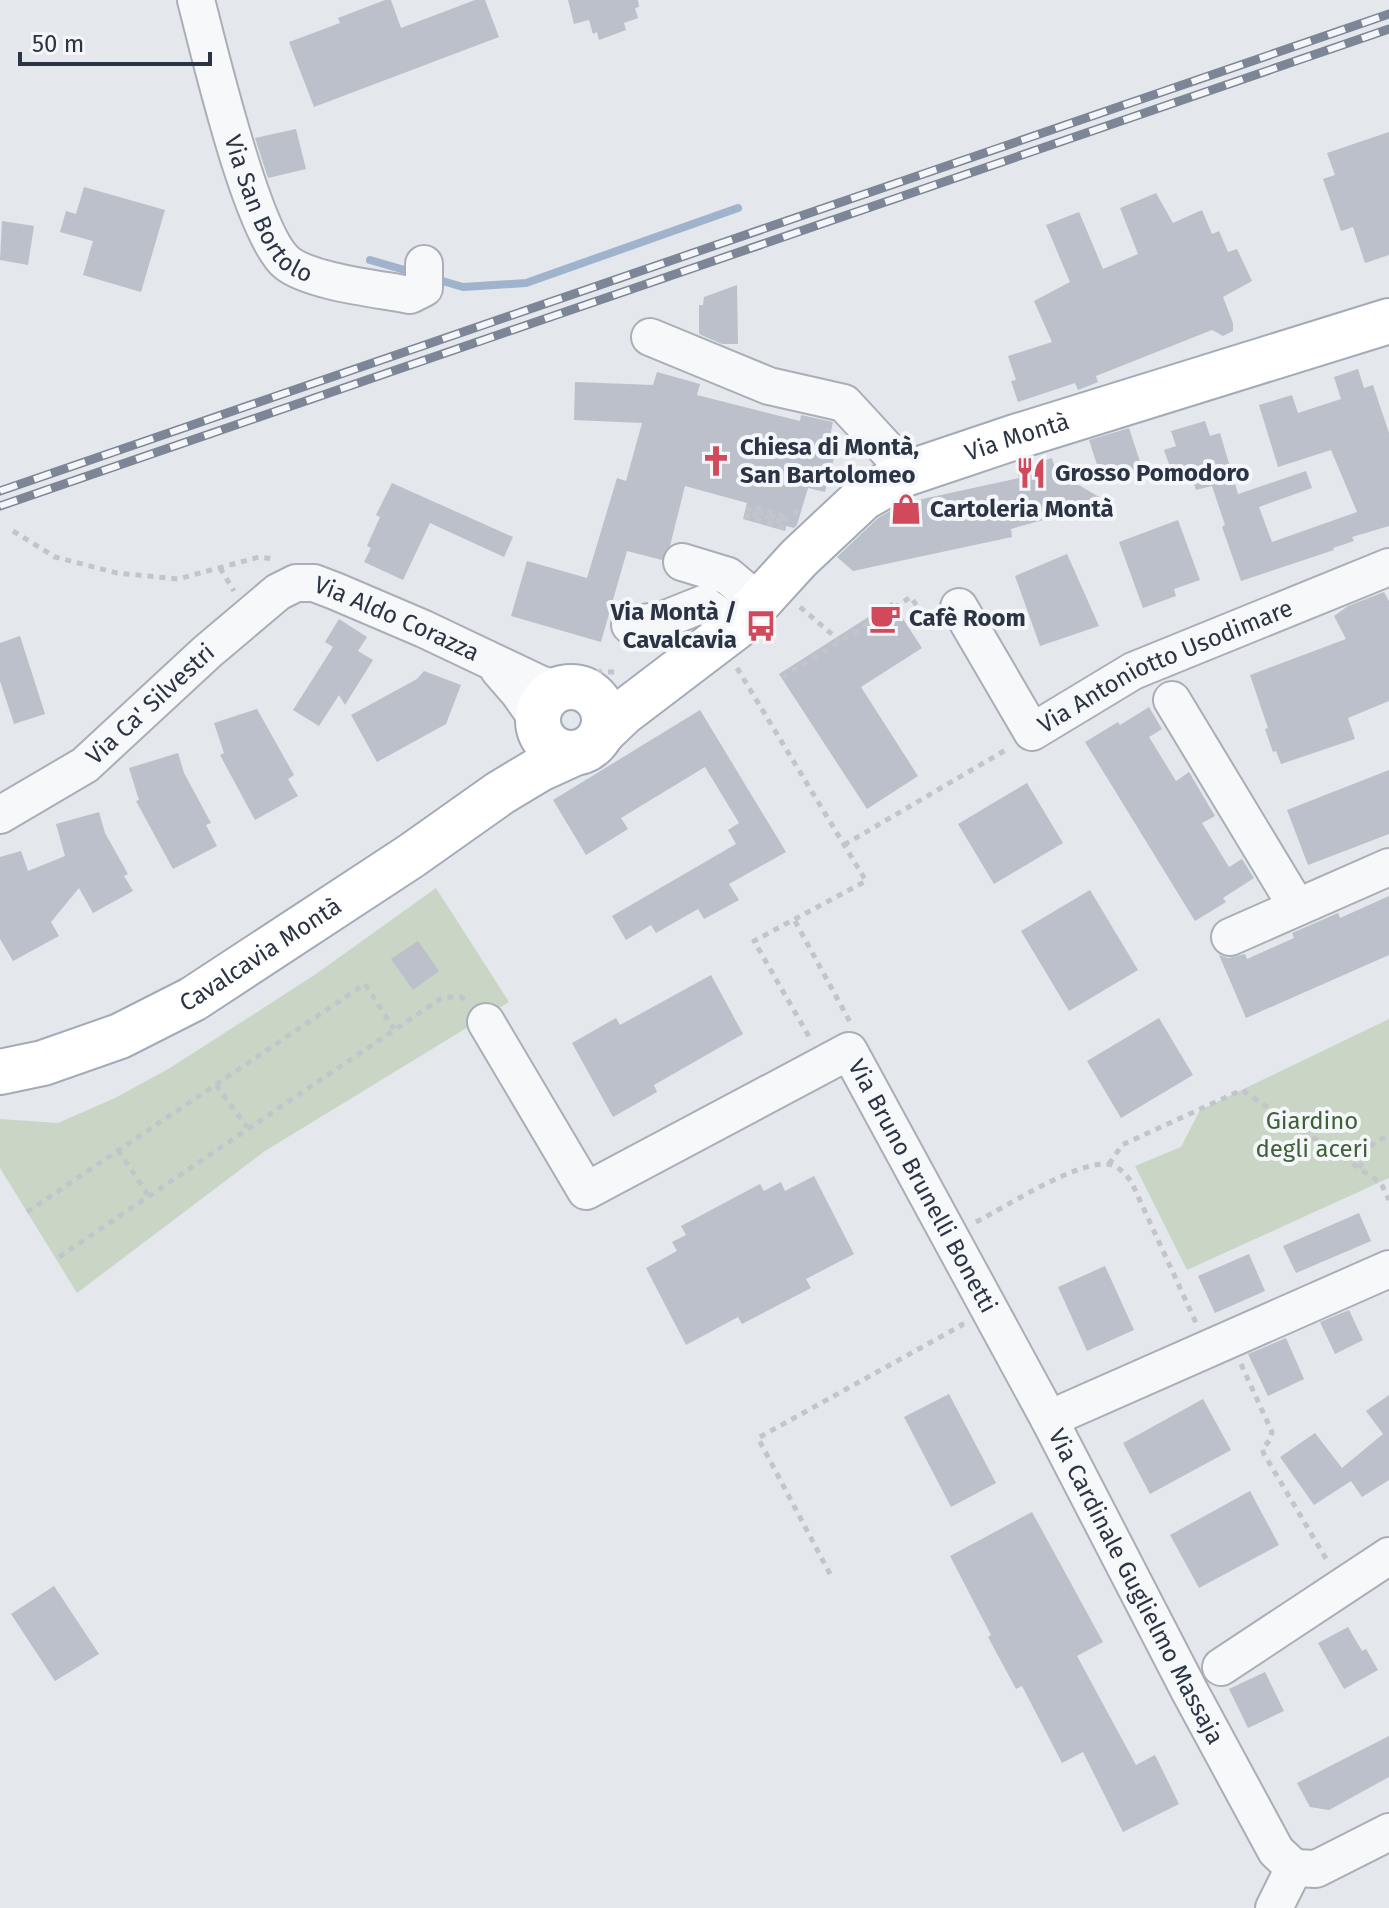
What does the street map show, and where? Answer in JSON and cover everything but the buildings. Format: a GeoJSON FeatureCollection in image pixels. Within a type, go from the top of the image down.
{"type":"FeatureCollection","features":[{"type":"Feature","properties":{"kind":"main road","name":"Via Montà"},"geometry":{"type":"LineString","coordinates":[[567,720],[617,688],[745,629],[799,558],[863,498],[905,474],[1389,321]]}},
{"type":"Feature","properties":{"kind":"main road","name":"Cavalcavia Montà"},"geometry":{"type":"LineString","coordinates":[[0,1072],[43,1063],[120,1036],[193,999],[540,769],[567,720]]}},
{"type":"Feature","properties":{"kind":"street","name":"Via San Bortolo"},"geometry":{"type":"LineString","coordinates":[[196,0],[255,206],[269,239],[287,263],[321,277],[410,295],[424,276]]}},
{"type":"Feature","properties":{"kind":"street"},"geometry":{"type":"LineString","coordinates":[[650,337],[769,386],[844,403],[891,454]]}},
{"type":"Feature","properties":{"kind":"street"},"geometry":{"type":"LineString","coordinates":[[682,562],[728,576],[745,629]]}},
{"type":"Feature","properties":{"kind":"street","name":"Via Antoniotto Usodimare"},"geometry":{"type":"LineString","coordinates":[[959,607],[1032,732],[1133,671],[1389,567]]}},
{"type":"Feature","properties":{"kind":"street","name":"Via Aldo Corazza"},"geometry":{"type":"LineString","coordinates":[[291,572],[424,629],[542,685],[567,720]]}},
{"type":"Feature","properties":{"kind":"street","name":"Via Ca' Silvestri"},"geometry":{"type":"LineString","coordinates":[[0,815],[58,784],[85,765],[207,652],[278,592],[291,572]]}},
{"type":"Feature","properties":{"kind":"street"},"geometry":{"type":"LineString","coordinates":[[630,625],[663,620],[703,604],[745,629]]}},
{"type":"Feature","properties":{"kind":"street"},"geometry":{"type":"LineString","coordinates":[[1172,700],[1297,907]]}},
{"type":"Feature","properties":{"kind":"street"},"geometry":{"type":"LineString","coordinates":[[1230,937],[1389,867]]}},
{"type":"Feature","properties":{"kind":"street","name":"Via Bruno Brunelli Bonetti"},"geometry":{"type":"LineString","coordinates":[[486,1022],[586,1191],[849,1051],[940,1194],[1049,1419]]}},
{"type":"Feature","properties":{"kind":"street","name":"Via Cardinale Guglielmo Massaja"},"geometry":{"type":"LineString","coordinates":[[1294,1868],[1276,1851],[1049,1419],[1389,1269]]}},
{"type":"Feature","properties":{"kind":"street"},"geometry":{"type":"LineString","coordinates":[[1221,1667],[1389,1556]]}},
{"type":"Feature","properties":{"kind":"street"},"geometry":{"type":"LineString","coordinates":[[1274,1908],[1294,1868],[1316,1869],[1389,1832]]}},
{"type":"Feature","properties":{"kind":"path"},"geometry":{"type":"LineString","coordinates":[[786,528],[747,516],[748,512],[785,523],[786,520],[749,509],[750,506],[787,517]]}},
{"type":"Feature","properties":{"kind":"path"},"geometry":{"type":"LineString","coordinates":[[13,531],[55,557],[117,573],[178,579],[259,557],[291,572]]}},
{"type":"Feature","properties":{"kind":"path"},"geometry":{"type":"LineString","coordinates":[[782,678],[911,597],[929,625],[959,607]]}},
{"type":"Feature","properties":{"kind":"path"},"geometry":{"type":"LineString","coordinates":[[745,629],[840,641]]}},
{"type":"Feature","properties":{"kind":"path"},"geometry":{"type":"LineString","coordinates":[[745,629],[844,845],[866,881],[754,941],[825,1064]]}},
{"type":"Feature","properties":{"kind":"path"},"geometry":{"type":"LineString","coordinates":[[844,845],[1032,732]]}},
{"type":"Feature","properties":{"kind":"path","name":"Via Bruno Brunelli Bonetti"},"geometry":{"type":"LineString","coordinates":[[795,921],[856,1032]]}},
{"type":"Feature","properties":{"kind":"path"},"geometry":{"type":"LineString","coordinates":[[27,1212],[365,984],[394,1029]]}},
{"type":"Feature","properties":{"kind":"path"},"geometry":{"type":"LineString","coordinates":[[59,1257],[443,997],[461,997],[475,1006],[486,1022]]}},
{"type":"Feature","properties":{"kind":"path"},"geometry":{"type":"LineString","coordinates":[[216,1085],[247,1127]]}},
{"type":"Feature","properties":{"kind":"path"},"geometry":{"type":"LineString","coordinates":[[1109,1164],[1122,1145],[1242,1090],[1381,1183],[1389,1200]]}},
{"type":"Feature","properties":{"kind":"path"},"geometry":{"type":"LineString","coordinates":[[1359,1168],[1374,1142],[1389,1136]]}},
{"type":"Feature","properties":{"kind":"path"},"geometry":{"type":"LineString","coordinates":[[118,1150],[148,1195]]}},
{"type":"Feature","properties":{"kind":"path"},"geometry":{"type":"LineString","coordinates":[[963,1229],[1083,1167],[1109,1164],[1121,1169],[1131,1181],[1200,1332]]}},
{"type":"Feature","properties":{"kind":"path"},"geometry":{"type":"LineString","coordinates":[[830,1574],[758,1438],[962,1325],[957,1314]]}},
{"type":"Feature","properties":{"kind":"path"},"geometry":{"type":"LineString","coordinates":[[1235,1352],[1272,1432],[1262,1449],[1264,1454],[1335,1574]]}},
{"type":"Feature","properties":{"kind":"green space"},"geometry":{"type":"Polygon","coordinates":[[[436,888],[509,1002],[265,1151],[77,1293],[0,1168],[0,1119],[58,1123],[115,1098],[170,1068],[316,974],[436,888]]]}},
{"type":"Feature","properties":{"kind":"green space","name":"Giardino degli aceri"},"geometry":{"type":"Polygon","coordinates":[[[1389,1019],[1389,1178],[1187,1270],[1135,1166],[1181,1147],[1200,1110],[1389,1019]]]}},
{"type":"Feature","properties":{"kind":"waterway"},"geometry":{"type":"LineString","coordinates":[[432,278],[463,287],[526,283],[738,208]]}},
{"type":"Feature","properties":{"kind":"waterway"},"geometry":{"type":"LineString","coordinates":[[370,260],[415,273]]}},
{"type":"Feature","properties":{"kind":"railway"},"geometry":{"type":"LineString","coordinates":[[0,491],[1389,14]]}},
{"type":"Feature","properties":{"kind":"railway"},"geometry":{"type":"LineString","coordinates":[[0,506],[1389,29]]}},
{"type":"Feature","properties":{"kind":"place","name":"Chiesa di Montà, San Bartolomeo"},"geometry":{"type":"Point","coordinates":[716,461]}},
{"type":"Feature","properties":{"kind":"place","name":"Grosso Pomodoro"},"geometry":{"type":"Point","coordinates":[1031,473]}},
{"type":"Feature","properties":{"kind":"place","name":"Cartoleria Montà"},"geometry":{"type":"Point","coordinates":[906,509]}},
{"type":"Feature","properties":{"kind":"place","name":"Cafè Room"},"geometry":{"type":"Point","coordinates":[885,618]}},
{"type":"Feature","properties":{"kind":"place","name":"Via Montà / Cavalcavia"},"geometry":{"type":"Point","coordinates":[761,626]}}]}
